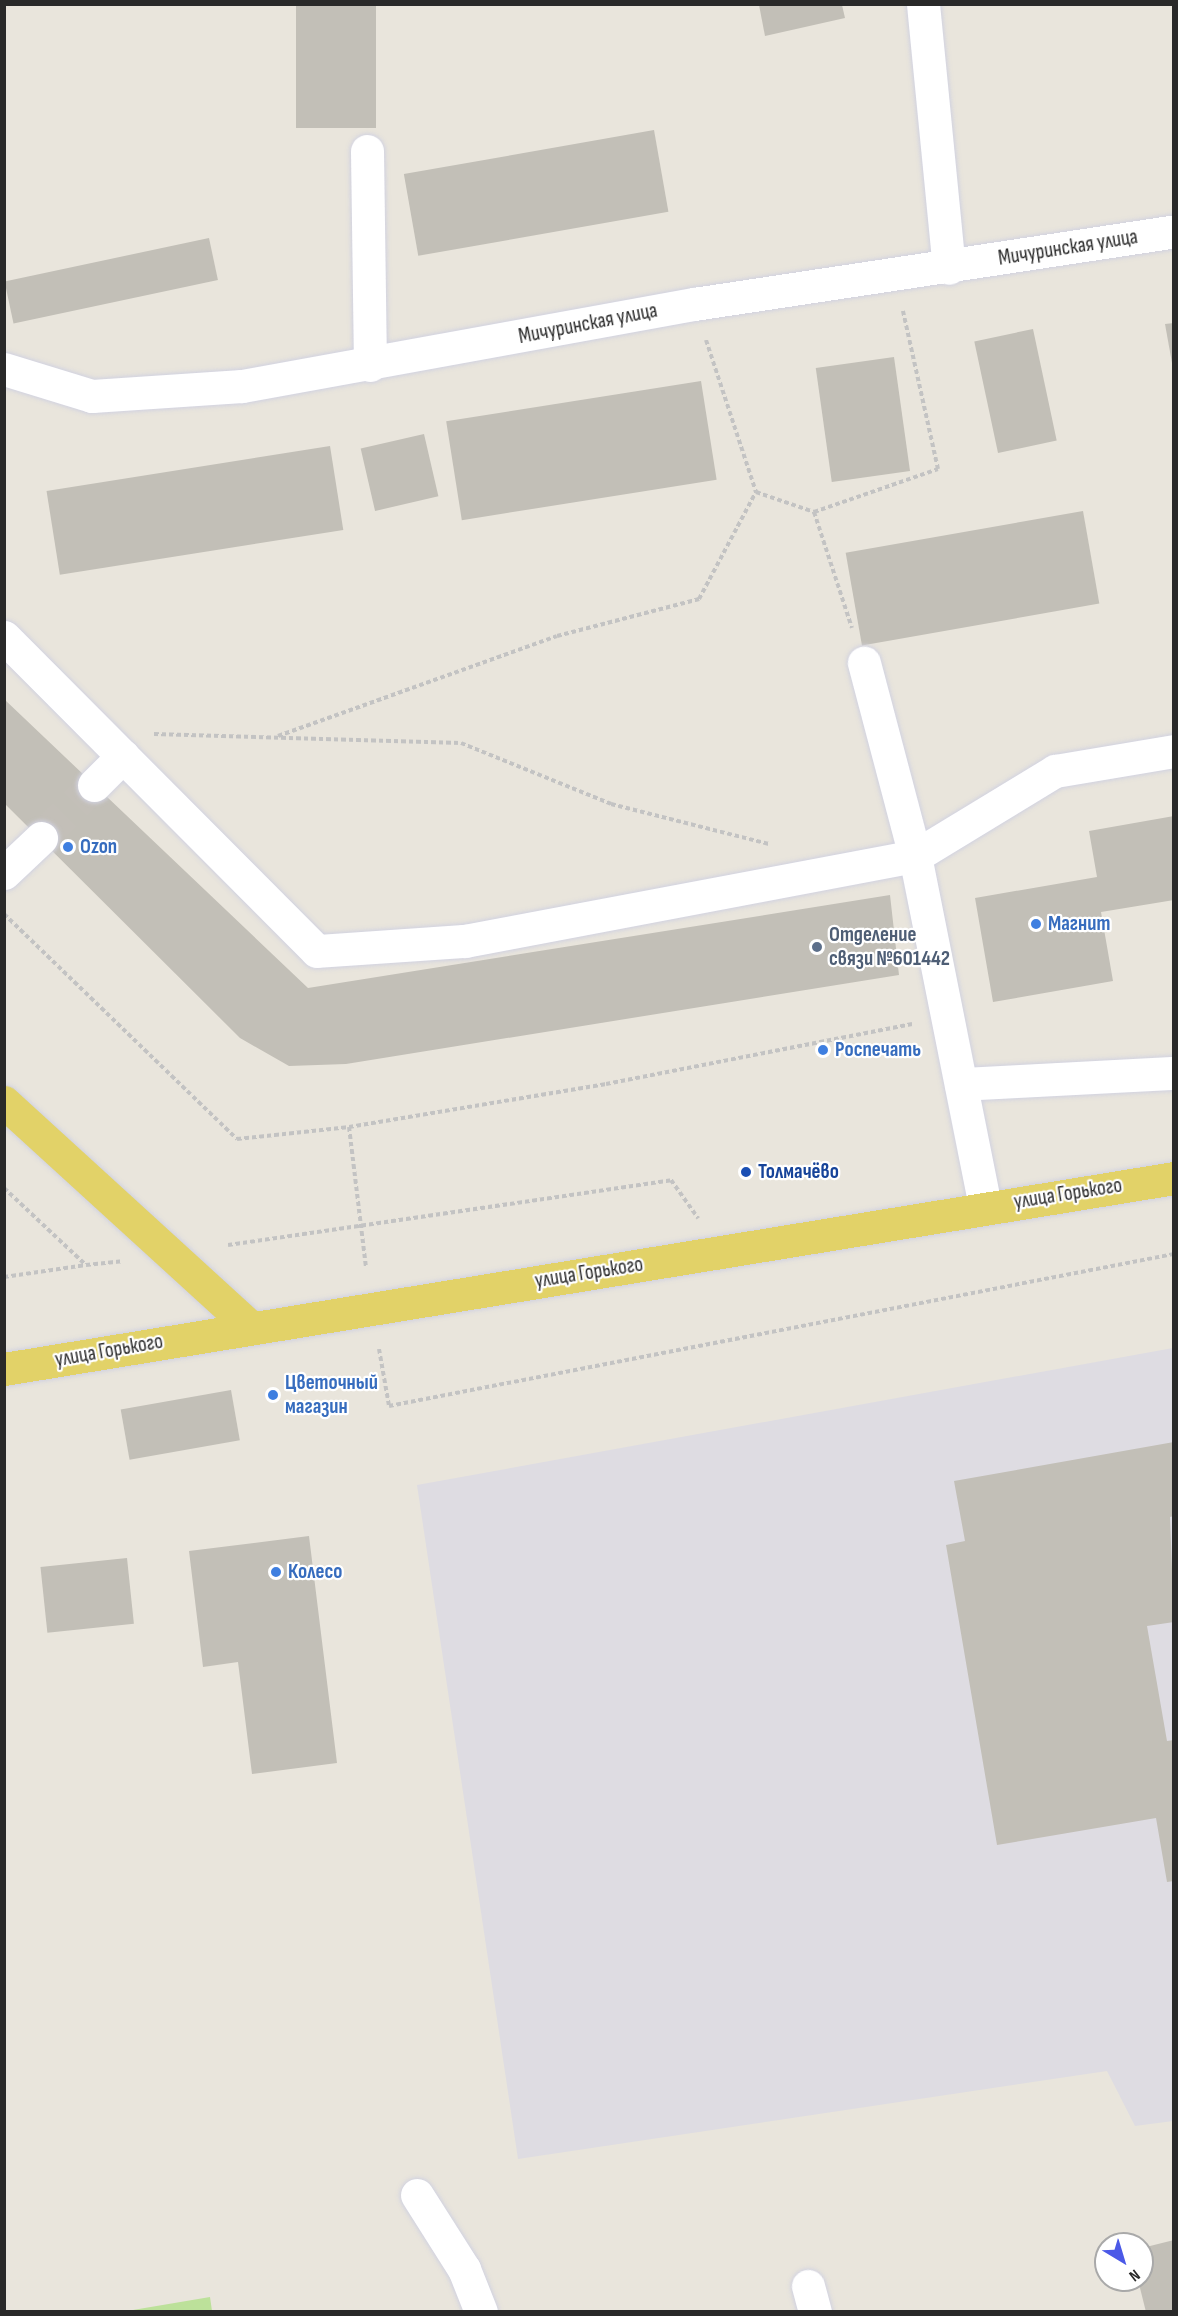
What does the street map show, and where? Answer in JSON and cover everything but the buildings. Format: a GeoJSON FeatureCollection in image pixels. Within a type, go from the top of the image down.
{"type":"FeatureCollection","features":[{"type":"Feature","properties":{"kind":"main road"},"geometry":{"type":"LineString","coordinates":[[4,1102],[250,1327]]}},
{"type":"Feature","properties":{"kind":"main road","name":"улица Горького"},"geometry":{"type":"LineString","coordinates":[[4,1369],[985,1206],[1173,1178]]}},
{"type":"Feature","properties":{"kind":"street"},"geometry":{"type":"LineString","coordinates":[[923,4],[949,268]]}},
{"type":"Feature","properties":{"kind":"street"},"geometry":{"type":"LineString","coordinates":[[367,151],[370,365]]}},
{"type":"Feature","properties":{"kind":"street","name":"Мичуринская улица"},"geometry":{"type":"LineString","coordinates":[[4,369],[92,396],[242,386],[370,365],[694,304],[949,268],[1173,231]]}},
{"type":"Feature","properties":{"kind":"street"},"geometry":{"type":"LineString","coordinates":[[4,638],[317,951],[465,940],[915,856],[1055,771],[1173,751]]}},
{"type":"Feature","properties":{"kind":"street"},"geometry":{"type":"LineString","coordinates":[[864,663],[915,856],[985,1206]]}},
{"type":"Feature","properties":{"kind":"street"},"geometry":{"type":"LineString","coordinates":[[94,785],[123,756]]}},
{"type":"Feature","properties":{"kind":"street"},"geometry":{"type":"LineString","coordinates":[[4,873],[41,838]]}},
{"type":"Feature","properties":{"kind":"street"},"geometry":{"type":"LineString","coordinates":[[961,1084],[1173,1073]]}},
{"type":"Feature","properties":{"kind":"street"},"geometry":{"type":"LineString","coordinates":[[417,2195],[464,2269],[481,2312]]}},
{"type":"Feature","properties":{"kind":"path"},"geometry":{"type":"LineString","coordinates":[[756,492],[814,512],[938,469],[901,302]]}},
{"type":"Feature","properties":{"kind":"path"},"geometry":{"type":"LineString","coordinates":[[274,737],[557,636],[699,599],[756,492],[694,304]]}},
{"type":"Feature","properties":{"kind":"path"},"geometry":{"type":"LineString","coordinates":[[814,512],[864,663]]}},
{"type":"Feature","properties":{"kind":"path"},"geometry":{"type":"LineString","coordinates":[[123,756],[146,734],[461,743],[611,804],[780,847]]}},
{"type":"Feature","properties":{"kind":"path"},"geometry":{"type":"LineString","coordinates":[[4,914],[237,1139],[349,1128],[606,1084],[948,1017]]}},
{"type":"Feature","properties":{"kind":"path"},"geometry":{"type":"LineString","coordinates":[[349,1128],[366,1267]]}},
{"type":"Feature","properties":{"kind":"path"},"geometry":{"type":"LineString","coordinates":[[228,1245],[671,1180],[720,1251]]}},
{"type":"Feature","properties":{"kind":"path"},"geometry":{"type":"LineString","coordinates":[[4,1188],[86,1265]]}},
{"type":"Feature","properties":{"kind":"path"},"geometry":{"type":"LineString","coordinates":[[379,1349],[389,1406],[1173,1254]]}},
{"type":"Feature","properties":{"kind":"path"},"geometry":{"type":"LineString","coordinates":[[4,1277],[122,1261]]}},
{"type":"Feature","properties":{"kind":"shaded area"},"geometry":{"type":"Polygon","coordinates":[[[1173,1348],[1173,2121],[1135,2126],[1107,2071],[518,2159],[417,1485],[1173,1348]]]}},
{"type":"Feature","properties":{"kind":"green space"},"geometry":{"type":"Polygon","coordinates":[[[210,2297],[212,2311],[127,2311],[210,2297]]]}},
{"type":"Feature","properties":{"kind":"tunnel"},"geometry":{"type":"LineString","coordinates":[[41,838],[94,785]]}},
{"type":"Feature","properties":{"kind":"place","name":"Ozon"},"geometry":{"type":"Point","coordinates":[68,847]}},
{"type":"Feature","properties":{"kind":"place","name":"Магнит"},"geometry":{"type":"Point","coordinates":[1036,924]}},
{"type":"Feature","properties":{"kind":"place","name":"Отделение связи №601442"},"geometry":{"type":"Point","coordinates":[817,947]}},
{"type":"Feature","properties":{"kind":"place","name":"Роспечать"},"geometry":{"type":"Point","coordinates":[823,1050]}},
{"type":"Feature","properties":{"kind":"place","name":"Толмачёво"},"geometry":{"type":"Point","coordinates":[746,1172]}},
{"type":"Feature","properties":{"kind":"place","name":"Цветочный магазин"},"geometry":{"type":"Point","coordinates":[273,1395]}},
{"type":"Feature","properties":{"kind":"place","name":"Колесо"},"geometry":{"type":"Point","coordinates":[276,1572]}}]}
